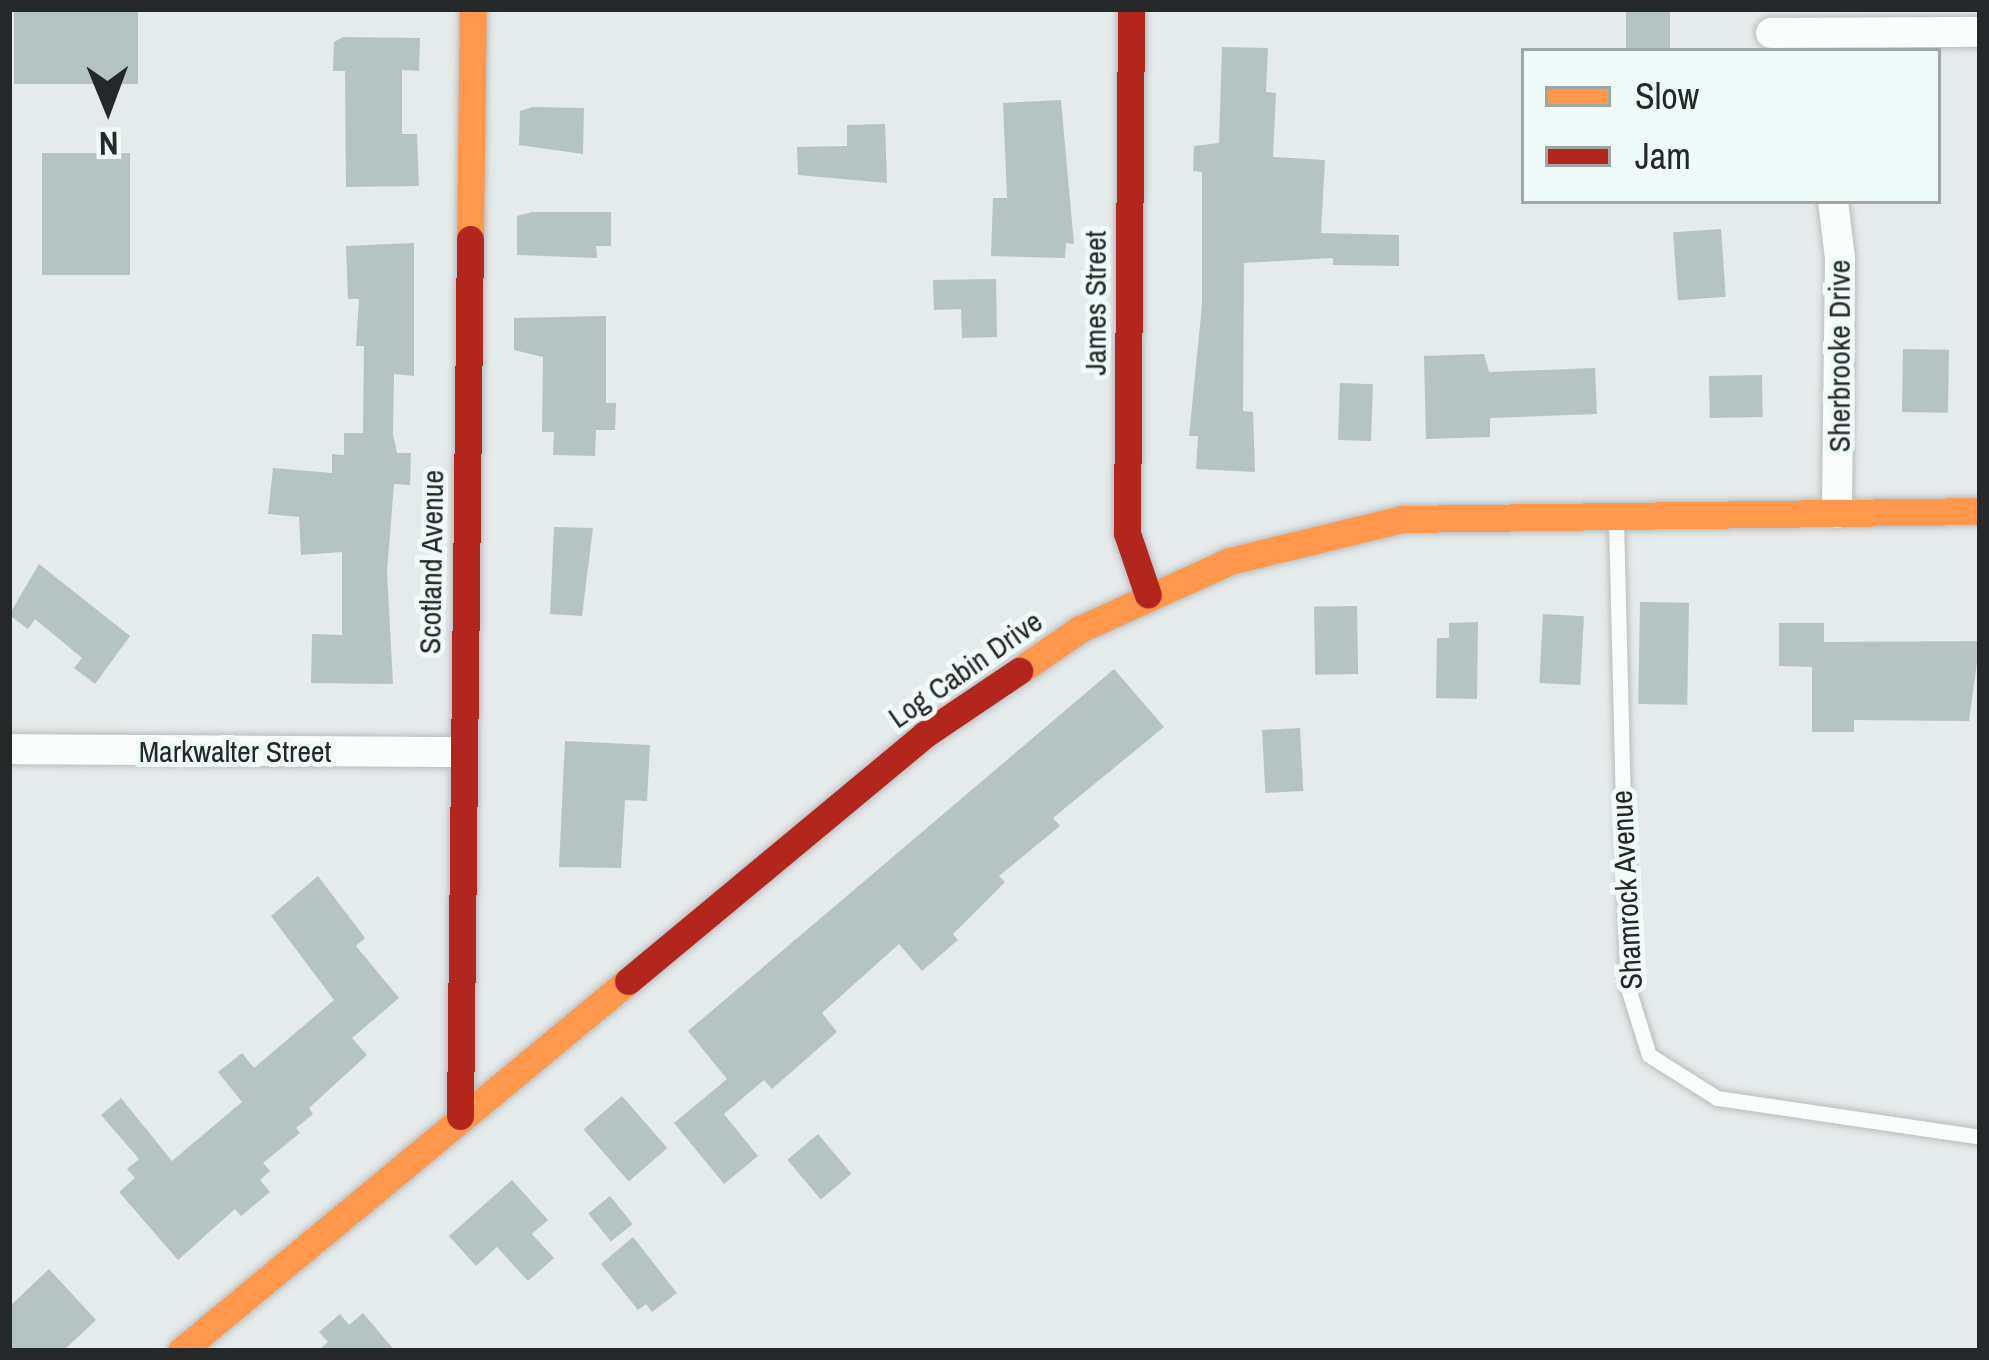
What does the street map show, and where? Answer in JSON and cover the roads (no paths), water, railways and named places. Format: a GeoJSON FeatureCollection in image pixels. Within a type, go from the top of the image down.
{"type":"FeatureCollection","features":[{"type":"Feature","properties":{"kind":"street","name":"Scotland Avenue"},"geometry":{"type":"LineString","coordinates":[[460,1116],[460,752],[473,9]]}},
{"type":"Feature","properties":{"kind":"street","name":"James Street"},"geometry":{"type":"LineString","coordinates":[[1131,9],[1127,533],[1148,595]]}},
{"type":"Feature","properties":{"kind":"street"},"geometry":{"type":"LineString","coordinates":[[1770,31],[1980,32]]}},
{"type":"Feature","properties":{"kind":"street","name":"Sherbrooke Drive"},"geometry":{"type":"LineString","coordinates":[[1833,204],[1840,258],[1837,512]]}},
{"type":"Feature","properties":{"kind":"street","name":"Log Cabin Drive"},"geometry":{"type":"LineString","coordinates":[[181,1351],[924,735],[1028,661],[1148,595],[1230,561],[1402,519],[1980,511]]}},
{"type":"Feature","properties":{"kind":"street","name":"Markwalter Street"},"geometry":{"type":"LineString","coordinates":[[9,749],[460,752]]}},
{"type":"Feature","properties":{"kind":"lane","name":"Shamrock Avenue"},"geometry":{"type":"LineString","coordinates":[[1616,517],[1627,985],[1649,1055],[1717,1098],[1980,1137]]}}]}
